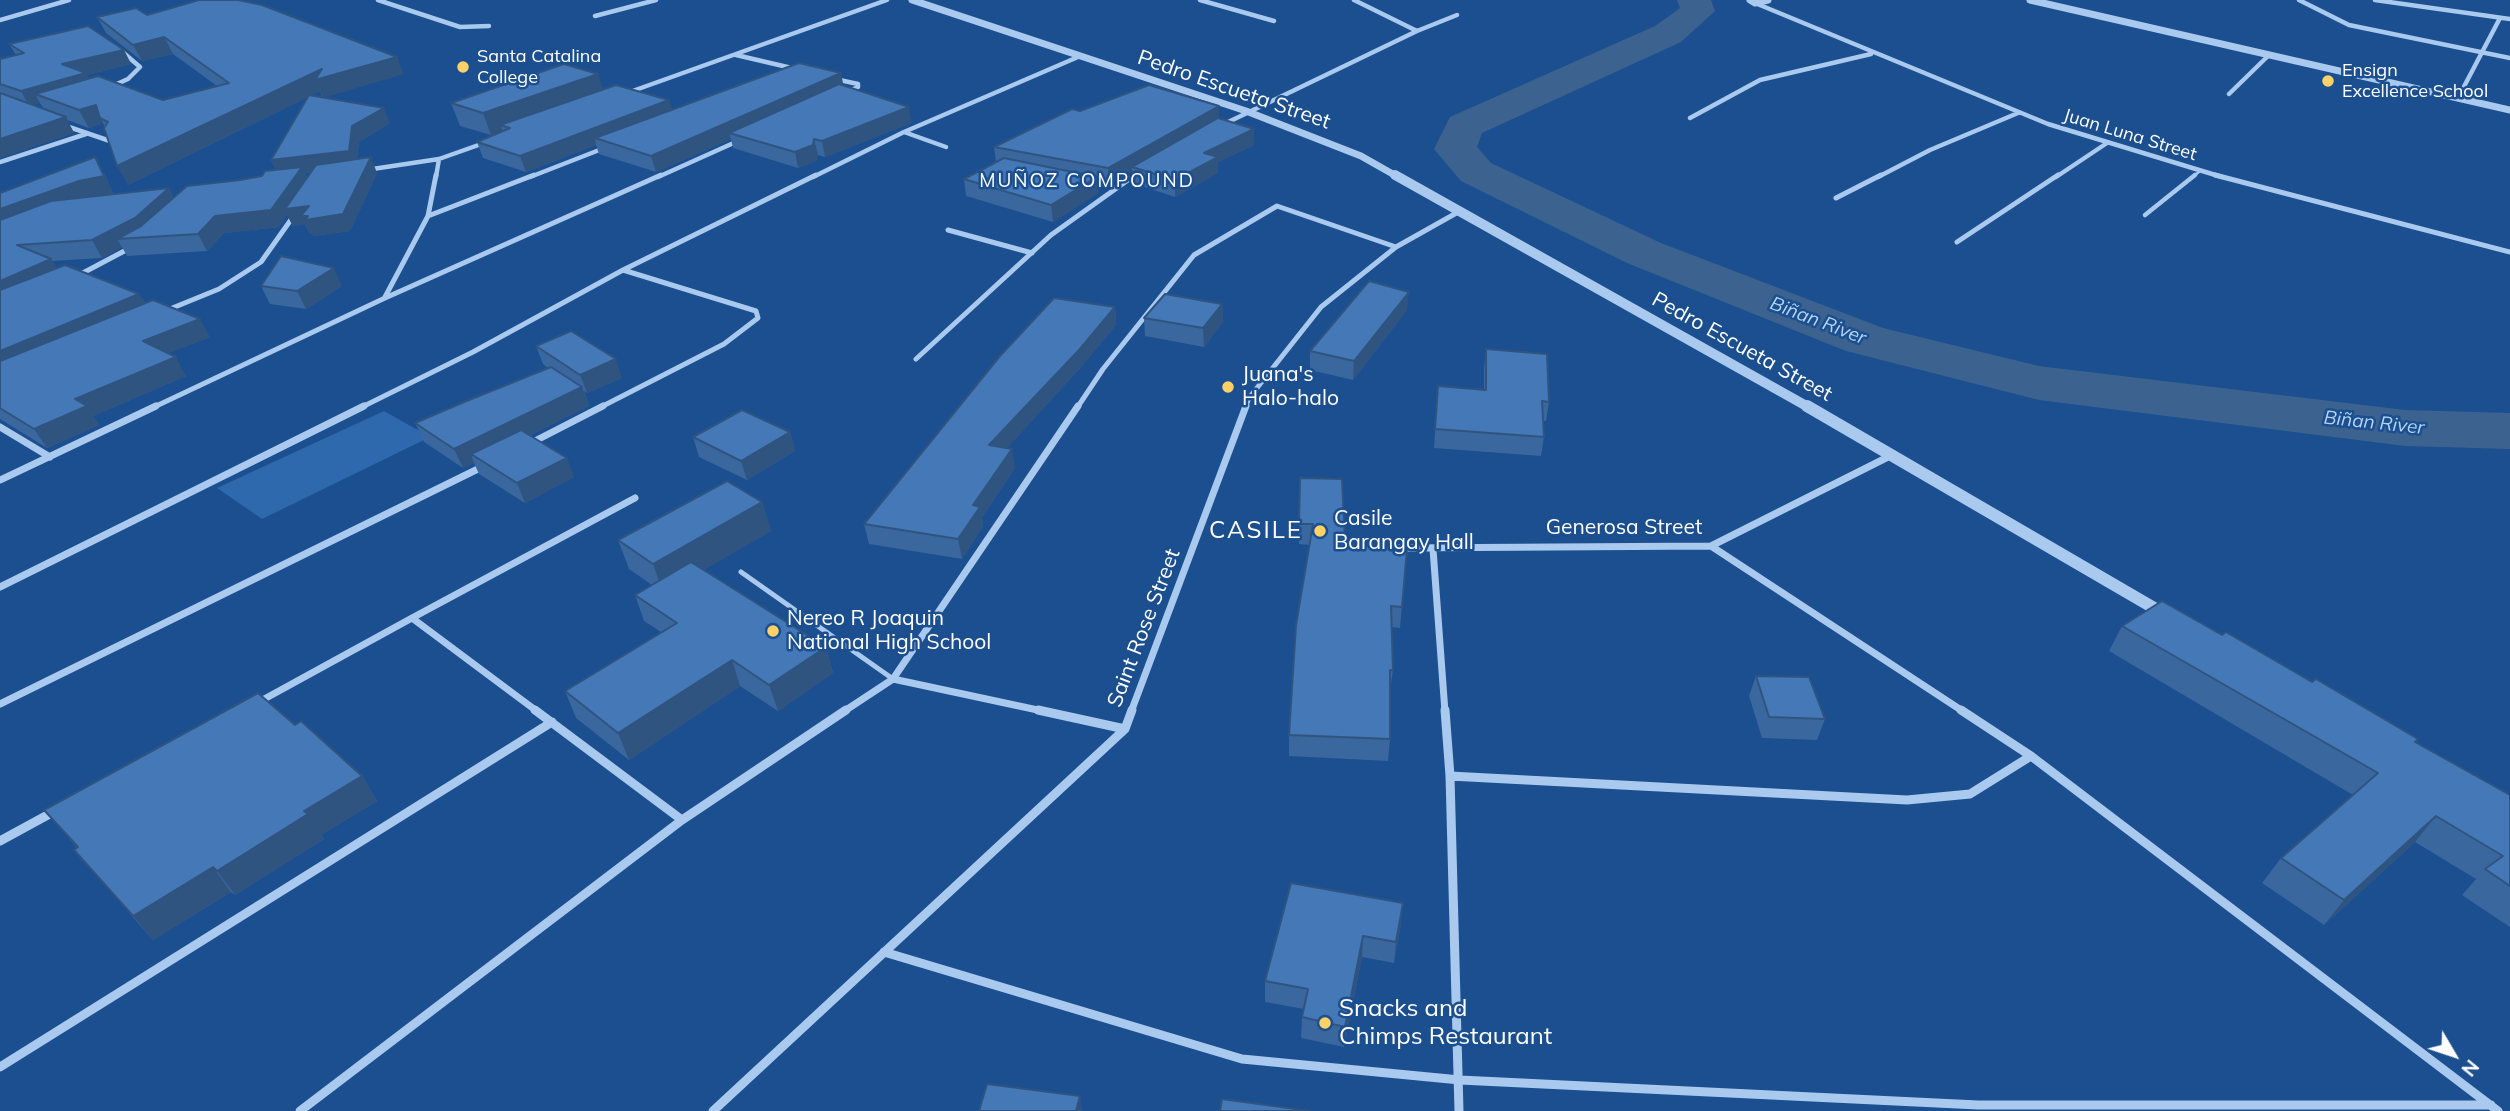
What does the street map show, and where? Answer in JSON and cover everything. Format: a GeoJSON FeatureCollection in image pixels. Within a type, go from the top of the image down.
{"type":"FeatureCollection","features":[{"type":"Feature","properties":{"kind":"street"},"geometry":{"type":"LineString","coordinates":[[0,20],[69,0]]}},
{"type":"Feature","properties":{"kind":"street"},"geometry":{"type":"LineString","coordinates":[[378,0],[460,27],[489,26]]}},
{"type":"Feature","properties":{"kind":"street"},"geometry":{"type":"LineString","coordinates":[[595,16],[656,0]]}},
{"type":"Feature","properties":{"kind":"street"},"geometry":{"type":"LineString","coordinates":[[620,96],[887,0]]}},
{"type":"Feature","properties":{"kind":"street","name":"Pedro Escueta Street"},"geometry":{"type":"LineString","coordinates":[[912,0],[1246,111],[1361,156],[1892,454],[2178,622]]}},
{"type":"Feature","properties":{"kind":"street"},"geometry":{"type":"LineString","coordinates":[[1200,0],[1274,21]]}},
{"type":"Feature","properties":{"kind":"street"},"geometry":{"type":"LineString","coordinates":[[1353,0],[1417,31]]}},
{"type":"Feature","properties":{"kind":"street"},"geometry":{"type":"LineString","coordinates":[[1753,1],[1768,0]]}},
{"type":"Feature","properties":{"kind":"street"},"geometry":{"type":"LineString","coordinates":[[2030,0],[2510,110]]}},
{"type":"Feature","properties":{"kind":"street"},"geometry":{"type":"LineString","coordinates":[[2299,0],[2349,24],[2510,58]]}},
{"type":"Feature","properties":{"kind":"street"},"geometry":{"type":"LineString","coordinates":[[2375,0],[2510,19]]}},
{"type":"Feature","properties":{"kind":"street","name":"Juan Luna Street"},"geometry":{"type":"LineString","coordinates":[[1753,1],[1872,54],[2018,113],[2107,143],[2200,172],[2510,252]]}},
{"type":"Feature","properties":{"kind":"street"},"geometry":{"type":"LineString","coordinates":[[0,14],[12,17]]}},
{"type":"Feature","properties":{"kind":"street"},"geometry":{"type":"LineString","coordinates":[[1212,131],[1246,111],[1457,15]]}},
{"type":"Feature","properties":{"kind":"street"},"geometry":{"type":"LineString","coordinates":[[2458,98],[2484,53],[2500,18]]}},
{"type":"Feature","properties":{"kind":"street"},"geometry":{"type":"LineString","coordinates":[[108,88],[128,79],[140,67],[113,45]]}},
{"type":"Feature","properties":{"kind":"street"},"geometry":{"type":"LineString","coordinates":[[736,54],[801,70],[789,75]]}},
{"type":"Feature","properties":{"kind":"street"},"geometry":{"type":"LineString","coordinates":[[1690,118],[1760,80],[1872,54]]}},
{"type":"Feature","properties":{"kind":"street"},"geometry":{"type":"LineString","coordinates":[[2229,94],[2269,55]]}},
{"type":"Feature","properties":{"kind":"street"},"geometry":{"type":"LineString","coordinates":[[0,587],[474,352],[623,270],[904,132],[1078,57]]}},
{"type":"Feature","properties":{"kind":"street"},"geometry":{"type":"LineString","coordinates":[[827,76],[858,85],[834,98]]}},
{"type":"Feature","properties":{"kind":"street"},"geometry":{"type":"LineString","coordinates":[[1836,198],[1930,150],[2018,113]]}},
{"type":"Feature","properties":{"kind":"street"},"geometry":{"type":"LineString","coordinates":[[63,125],[113,142]]}},
{"type":"Feature","properties":{"kind":"street"},"geometry":{"type":"LineString","coordinates":[[904,132],[946,147]]}},
{"type":"Feature","properties":{"kind":"street"},"geometry":{"type":"LineString","coordinates":[[0,162],[86,134]]}},
{"type":"Feature","properties":{"kind":"street"},"geometry":{"type":"LineString","coordinates":[[0,480],[385,298],[749,136]]}},
{"type":"Feature","properties":{"kind":"street"},"geometry":{"type":"LineString","coordinates":[[360,171],[439,159],[491,141]]}},
{"type":"Feature","properties":{"kind":"street"},"geometry":{"type":"LineString","coordinates":[[1957,242],[2107,143]]}},
{"type":"Feature","properties":{"kind":"street"},"geometry":{"type":"LineString","coordinates":[[428,216],[615,145]]}},
{"type":"Feature","properties":{"kind":"street"},"geometry":{"type":"LineString","coordinates":[[385,298],[428,216],[439,159]]}},
{"type":"Feature","properties":{"kind":"street"},"geometry":{"type":"LineString","coordinates":[[916,359],[981,296],[1032,253],[1110,190],[1144,170]]}},
{"type":"Feature","properties":{"kind":"street"},"geometry":{"type":"LineString","coordinates":[[1098,188],[1110,190]]}},
{"type":"Feature","properties":{"kind":"street"},"geometry":{"type":"LineString","coordinates":[[300,1111],[682,820],[893,679],[1103,369],[1194,255],[1277,206],[1396,247]]}},
{"type":"Feature","properties":{"kind":"street"},"geometry":{"type":"LineString","coordinates":[[155,316],[219,289],[261,262],[298,209]]}},
{"type":"Feature","properties":{"kind":"street","name":"Saint Rose Street"},"geometry":{"type":"LineString","coordinates":[[713,1111],[1125,729],[1249,398],[1321,307],[1396,247],[1460,211]]}},
{"type":"Feature","properties":{"kind":"street"},"geometry":{"type":"LineString","coordinates":[[948,230],[1032,253]]}},
{"type":"Feature","properties":{"kind":"street"},"geometry":{"type":"LineString","coordinates":[[72,278],[137,245]]}},
{"type":"Feature","properties":{"kind":"street"},"geometry":{"type":"LineString","coordinates":[[520,448],[724,344],[758,318],[756,311],[623,270]]}},
{"type":"Feature","properties":{"kind":"street"},"geometry":{"type":"LineString","coordinates":[[0,427],[50,457]]}},
{"type":"Feature","properties":{"kind":"street","name":"Generosa Street"},"geometry":{"type":"LineString","coordinates":[[1387,548],[1711,546],[1892,454]]}},
{"type":"Feature","properties":{"kind":"street"},"geometry":{"type":"LineString","coordinates":[[0,704],[495,460]]}},
{"type":"Feature","properties":{"kind":"street"},"geometry":{"type":"LineString","coordinates":[[242,710],[635,498]]}},
{"type":"Feature","properties":{"kind":"street"},"geometry":{"type":"LineString","coordinates":[[1711,546],[2031,756],[2495,1108]]}},
{"type":"Feature","properties":{"kind":"street"},"geometry":{"type":"LineString","coordinates":[[1433,549],[1450,776],[1459,1111]]}},
{"type":"Feature","properties":{"kind":"street"},"geometry":{"type":"LineString","coordinates":[[412,618],[682,820]]}},
{"type":"Feature","properties":{"kind":"street"},"geometry":{"type":"LineString","coordinates":[[893,679],[1125,729]]}},
{"type":"Feature","properties":{"kind":"street"},"geometry":{"type":"LineString","coordinates":[[0,1067],[552,723]]}},
{"type":"Feature","properties":{"kind":"street"},"geometry":{"type":"LineString","coordinates":[[1450,776],[1907,800],[1970,794],[2031,756]]}},
{"type":"Feature","properties":{"kind":"street"},"geometry":{"type":"LineString","coordinates":[[0,841],[61,808]]}},
{"type":"Feature","properties":{"kind":"street"},"geometry":{"type":"LineString","coordinates":[[884,952],[1242,1059],[1460,1080],[1978,1105],[2495,1108]]}},
{"type":"Feature","properties":{"kind":"lane"},"geometry":{"type":"LineString","coordinates":[[2145,215],[2200,172]]}},
{"type":"Feature","properties":{"kind":"lane"},"geometry":{"type":"LineString","coordinates":[[741,572],[893,679]]}},
{"type":"Feature","properties":{"kind":"shaded area"},"geometry":{"type":"Polygon","coordinates":[[[384,411],[430,437],[262,519],[217,488],[384,411]]]}},
{"type":"Feature","properties":{"kind":"building"},"geometry":{"type":"Polygon","coordinates":[[[199,0],[238,0],[262,5],[397,57],[315,80],[322,69],[117,166],[104,128],[108,122],[100,118],[96,105],[79,110],[35,94],[98,76],[163,100],[229,83],[164,37],[133,45],[97,17],[136,8],[147,15],[199,0]]]}},
{"type":"Feature","properties":{"kind":"building"},"geometry":{"type":"Polygon","coordinates":[[[88,26],[124,50],[62,64],[86,73],[21,91],[0,84],[0,59],[24,53],[9,44],[88,26]]]}},
{"type":"Feature","properties":{"kind":"building"},"geometry":{"type":"Polygon","coordinates":[[[799,63],[841,73],[651,156],[595,138],[799,63]]]}},
{"type":"Feature","properties":{"kind":"building"},"geometry":{"type":"Polygon","coordinates":[[[564,64],[598,74],[483,113],[451,103],[564,64]]]}},
{"type":"Feature","properties":{"kind":"building"},"geometry":{"type":"Polygon","coordinates":[[[839,84],[909,107],[822,141],[814,139],[813,145],[795,152],[729,133],[839,84]]]}},
{"type":"Feature","properties":{"kind":"building"},"geometry":{"type":"Polygon","coordinates":[[[616,85],[669,100],[520,156],[477,142],[510,128],[500,125],[616,85]]]}},
{"type":"Feature","properties":{"kind":"building"},"geometry":{"type":"Polygon","coordinates":[[[1149,85],[1219,106],[1108,168],[994,147],[1072,109],[1080,111],[1149,85]]]}},
{"type":"Feature","properties":{"kind":"building"},"geometry":{"type":"Polygon","coordinates":[[[0,93],[66,117],[0,139],[0,93]]]}},
{"type":"Feature","properties":{"kind":"building"},"geometry":{"type":"Polygon","coordinates":[[[309,95],[384,108],[352,126],[349,151],[271,160],[309,95]]]}},
{"type":"Feature","properties":{"kind":"building"},"geometry":{"type":"Polygon","coordinates":[[[1218,118],[1254,129],[1204,153],[1218,157],[1175,180],[1132,167],[1218,118]]]}},
{"type":"Feature","properties":{"kind":"building"},"geometry":{"type":"Polygon","coordinates":[[[95,157],[104,176],[79,181],[0,209],[0,193],[95,157]]]}},
{"type":"Feature","properties":{"kind":"building"},"geometry":{"type":"Polygon","coordinates":[[[371,157],[343,214],[305,220],[308,216],[301,216],[309,206],[285,209],[316,165],[371,157]]]}},
{"type":"Feature","properties":{"kind":"building"},"geometry":{"type":"Polygon","coordinates":[[[1004,158],[1097,177],[1051,205],[964,179],[1004,158]]]}},
{"type":"Feature","properties":{"kind":"building"},"geometry":{"type":"Polygon","coordinates":[[[302,167],[271,210],[215,216],[198,234],[117,239],[141,226],[187,186],[240,180],[262,176],[265,171],[302,167]]]}},
{"type":"Feature","properties":{"kind":"building"},"geometry":{"type":"Polygon","coordinates":[[[169,188],[135,218],[92,240],[17,245],[51,259],[0,281],[0,220],[51,201],[169,188]]]}},
{"type":"Feature","properties":{"kind":"building"},"geometry":{"type":"Polygon","coordinates":[[[281,256],[334,268],[297,291],[261,286],[281,256]]]}},
{"type":"Feature","properties":{"kind":"building"},"geometry":{"type":"Polygon","coordinates":[[[65,265],[139,294],[0,351],[0,290],[65,265]]]}},
{"type":"Feature","properties":{"kind":"building"},"geometry":{"type":"Polygon","coordinates":[[[1369,281],[1409,292],[1354,361],[1310,351],[1369,281]]]}},
{"type":"Feature","properties":{"kind":"building"},"geometry":{"type":"Polygon","coordinates":[[[1165,294],[1222,304],[1203,328],[1144,318],[1165,294]]]}},
{"type":"Feature","properties":{"kind":"building"},"geometry":{"type":"Polygon","coordinates":[[[1054,298],[1115,307],[1079,350],[989,445],[1012,449],[973,505],[980,507],[958,539],[864,524],[1000,356],[1054,298]]]}},
{"type":"Feature","properties":{"kind":"building"},"geometry":{"type":"Polygon","coordinates":[[[153,300],[200,319],[143,341],[176,357],[75,399],[87,406],[34,429],[0,408],[0,361],[153,300]]]}},
{"type":"Feature","properties":{"kind":"building"},"geometry":{"type":"Polygon","coordinates":[[[571,331],[616,359],[580,375],[536,346],[571,331]]]}},
{"type":"Feature","properties":{"kind":"building"},"geometry":{"type":"Polygon","coordinates":[[[1486,349],[1547,354],[1549,402],[1542,401],[1544,437],[1435,429],[1438,386],[1486,390],[1486,349]]]}},
{"type":"Feature","properties":{"kind":"building"},"geometry":{"type":"Polygon","coordinates":[[[551,367],[582,387],[454,449],[415,423],[464,402],[551,367]]]}},
{"type":"Feature","properties":{"kind":"building"},"geometry":{"type":"Polygon","coordinates":[[[742,410],[790,432],[741,461],[693,437],[742,410]]]}},
{"type":"Feature","properties":{"kind":"building"},"geometry":{"type":"Polygon","coordinates":[[[521,430],[567,458],[517,483],[471,454],[521,430]]]}},
{"type":"Feature","properties":{"kind":"building"},"geometry":{"type":"Polygon","coordinates":[[[1300,478],[1342,479],[1345,544],[1407,549],[1402,607],[1391,606],[1393,670],[1390,670],[1390,739],[1289,735],[1296,625],[1313,524],[1299,524],[1300,478]]]}},
{"type":"Feature","properties":{"kind":"building"},"geometry":{"type":"Polygon","coordinates":[[[727,481],[762,502],[653,564],[618,540],[727,481]]]}},
{"type":"Feature","properties":{"kind":"building"},"geometry":{"type":"Polygon","coordinates":[[[691,562],[826,647],[769,685],[732,660],[618,733],[565,691],[677,623],[635,595],[691,562]]]}},
{"type":"Feature","properties":{"kind":"building"},"geometry":{"type":"Polygon","coordinates":[[[2162,601],[2222,635],[2226,632],[2312,682],[2316,679],[2418,739],[2415,742],[2510,795],[2510,886],[2485,869],[2503,856],[2436,816],[2344,900],[2281,858],[2378,773],[2122,626],[2162,601]]]}},
{"type":"Feature","properties":{"kind":"building"},"geometry":{"type":"Polygon","coordinates":[[[1756,676],[1809,677],[1825,719],[1769,717],[1756,676]]]}},
{"type":"Feature","properties":{"kind":"building"},"geometry":{"type":"Polygon","coordinates":[[[258,693],[295,725],[301,721],[362,776],[304,811],[308,814],[217,871],[213,867],[133,916],[74,850],[78,847],[44,810],[258,693]]]}},
{"type":"Feature","properties":{"kind":"building"},"geometry":{"type":"Polygon","coordinates":[[[1291,883],[1403,903],[1396,942],[1363,936],[1345,1027],[1302,1017],[1308,989],[1265,981],[1291,883]]]}},
{"type":"Feature","properties":{"kind":"building"},"geometry":{"type":"Polygon","coordinates":[[[987,1084],[1080,1096],[1076,1111],[979,1111],[987,1084]]]}},
{"type":"Feature","properties":{"kind":"building"},"geometry":{"type":"Polygon","coordinates":[[[1222,1099],[1310,1111],[1220,1111],[1222,1099]]]}},
{"type":"Feature","properties":{"kind":"waterway","name":"Biñan River"},"geometry":{"type":"LineString","coordinates":[[1694,0],[1698,11],[1668,34],[1464,126],[1455,149],[1476,172],[1644,253],[1865,340],[2039,383],[2405,428],[2510,431]]}},
{"type":"Feature","properties":{"kind":"place","name":"Santa Catalina College"},"geometry":{"type":"Point","coordinates":[463,67]}},
{"type":"Feature","properties":{"kind":"place","name":"Ensign Excellence School"},"geometry":{"type":"Point","coordinates":[2328,81]}},
{"type":"Feature","properties":{"kind":"place","name":"Juana's Halo-halo"},"geometry":{"type":"Point","coordinates":[1228,387]}},
{"type":"Feature","properties":{"kind":"place","name":"Casile Barangay Hall"},"geometry":{"type":"Point","coordinates":[1320,531]}},
{"type":"Feature","properties":{"kind":"place","name":"Nereo R Joaquin National High School"},"geometry":{"type":"Point","coordinates":[773,631]}},
{"type":"Feature","properties":{"kind":"place","name":"Snacks and Chimps Restaurant"},"geometry":{"type":"Point","coordinates":[1325,1023]}},
{"type":"Feature","properties":{"kind":"district","name":"MUÑOZ COMPOUND"},"geometry":{"type":"Point","coordinates":[1087,181]}},
{"type":"Feature","properties":{"kind":"district","name":"CASILE"},"geometry":{"type":"Point","coordinates":[1256,531]}}]}
